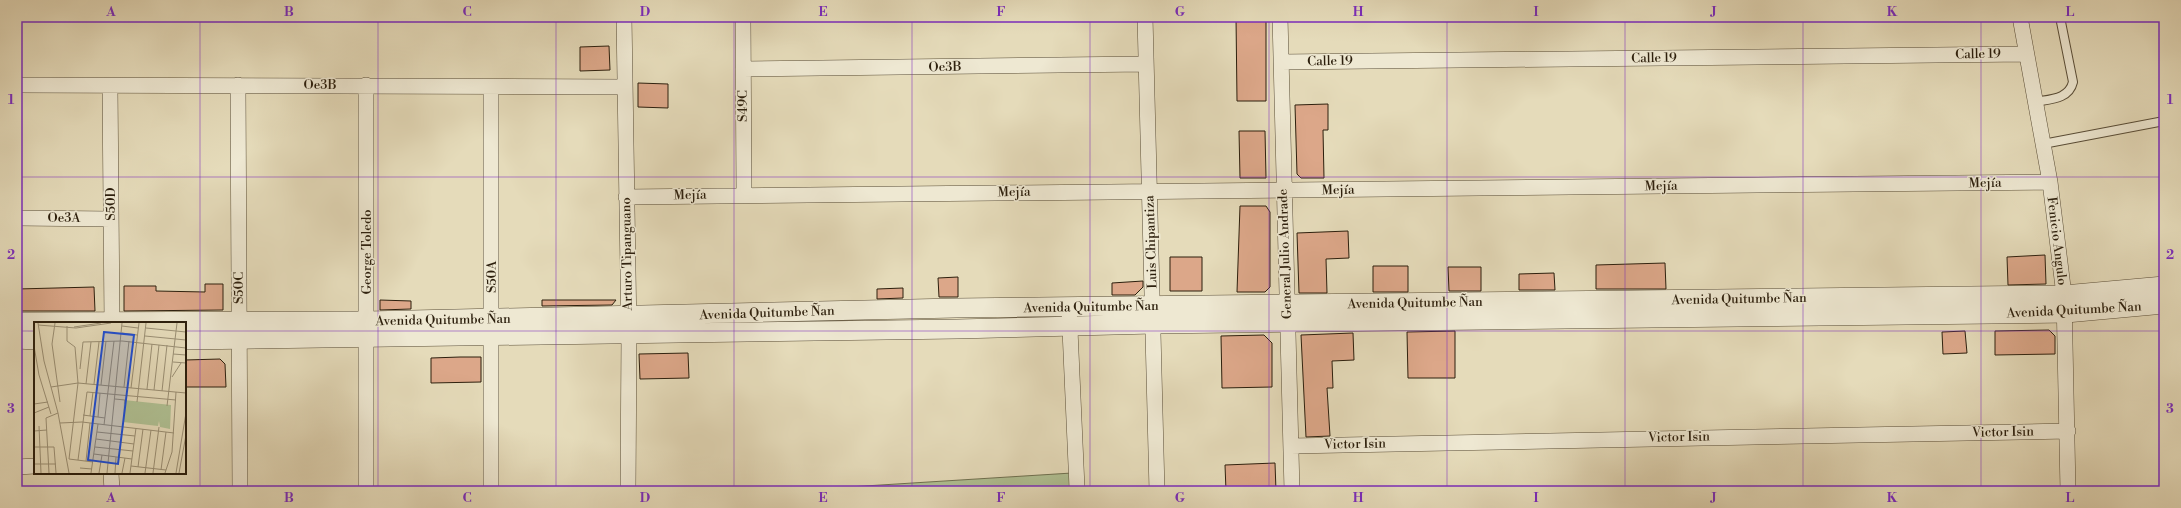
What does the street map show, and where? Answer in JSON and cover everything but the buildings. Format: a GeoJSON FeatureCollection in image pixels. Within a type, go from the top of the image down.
{"type":"FeatureCollection","features":[{"type":"Feature","properties":{"kind":"street","name":"Arturo Tipanguano"},"geometry":{"type":"LineString","coordinates":[[624,17],[628,325],[628,491]]}},
{"type":"Feature","properties":{"kind":"street","name":"S49C"},"geometry":{"type":"LineString","coordinates":[[743,17],[744,194]]}},
{"type":"Feature","properties":{"kind":"street","name":"Luis Chipantiza"},"geometry":{"type":"LineString","coordinates":[[1145,17],[1157,491]]}},
{"type":"Feature","properties":{"kind":"street","name":"General Julio Andrade"},"geometry":{"type":"LineString","coordinates":[[1280,17],[1283,190],[1292,491]]}},
{"type":"Feature","properties":{"kind":"street","name":"Fenicio Angulo"},"geometry":{"type":"LineString","coordinates":[[2020,17],[2050,182],[2065,304],[2068,491]]}},
{"type":"Feature","properties":{"kind":"street","name":"Calle 19"},"geometry":{"type":"LineString","coordinates":[[1281,62],[2026,54]]}},
{"type":"Feature","properties":{"kind":"street","name":"Oe3B"},"geometry":{"type":"LineString","coordinates":[[743,69],[1146,64]]}},
{"type":"Feature","properties":{"kind":"street","name":"Oe3B"},"geometry":{"type":"LineString","coordinates":[[17,85],[366,85],[491,88],[624,87]]}},
{"type":"Feature","properties":{"kind":"street","name":"S50C"},"geometry":{"type":"LineString","coordinates":[[238,85],[240,491]]}},
{"type":"Feature","properties":{"kind":"street","name":"George Toledo"},"geometry":{"type":"LineString","coordinates":[[366,85],[366,491]]}},
{"type":"Feature","properties":{"kind":"street","name":"S50D"},"geometry":{"type":"LineString","coordinates":[[110,86],[112,322]]}},
{"type":"Feature","properties":{"kind":"street","name":"S50A"},"geometry":{"type":"LineString","coordinates":[[491,88],[491,491]]}},
{"type":"Feature","properties":{"kind":"street","name":"Mejía"},"geometry":{"type":"LineString","coordinates":[[626,197],[744,194],[2050,182]]}},
{"type":"Feature","properties":{"kind":"street","name":"Oe3A"},"geometry":{"type":"LineString","coordinates":[[17,218],[111,218]]}},
{"type":"Feature","properties":{"kind":"street","name":"Avenida Quitumbe Ñan"},"geometry":{"type":"LineString","coordinates":[[628,325],[1069,307],[1153,315],[1287,324],[2065,304],[2164,286]]}},
{"type":"Feature","properties":{"kind":"street","name":"Avenida Quitumbe Ñan"},"geometry":{"type":"LineString","coordinates":[[186,327],[239,330],[628,325],[1071,326],[1153,315],[1287,305],[2164,304]]}},
{"type":"Feature","properties":{"kind":"street"},"geometry":{"type":"LineString","coordinates":[[1069,307],[1071,326],[1076,491]]}},
{"type":"Feature","properties":{"kind":"street","name":"Avenida Quitumbe Ñan"},"geometry":{"type":"LineString","coordinates":[[17,322],[112,322]]}},
{"type":"Feature","properties":{"kind":"street","name":"Avenida Quitumbe Ñan"},"geometry":{"type":"LineString","coordinates":[[186,340],[239,330]]}},
{"type":"Feature","properties":{"kind":"street"},"geometry":{"type":"LineString","coordinates":[[17,339],[34,340]]}},
{"type":"Feature","properties":{"kind":"street","name":"Victor Isin"},"geometry":{"type":"LineString","coordinates":[[1290,446],[2068,431]]}},
{"type":"Feature","properties":{"kind":"street"},"geometry":{"type":"LineString","coordinates":[[17,466],[34,466]]}},
{"type":"Feature","properties":{"kind":"street"},"geometry":{"type":"LineString","coordinates":[[111,474],[112,491]]}},
{"type":"Feature","properties":{"kind":"lane"},"geometry":{"type":"LineString","coordinates":[[2035,102],[2067,94],[2071,90],[2073,82],[2060,17]]}},
{"type":"Feature","properties":{"kind":"lane"},"geometry":{"type":"LineString","coordinates":[[2043,144],[2164,121]]}},
{"type":"Feature","properties":{"kind":"green space"},"geometry":{"type":"Polygon","coordinates":[[[1072,473],[1072,491],[785,491],[1072,473]]]}}]}
